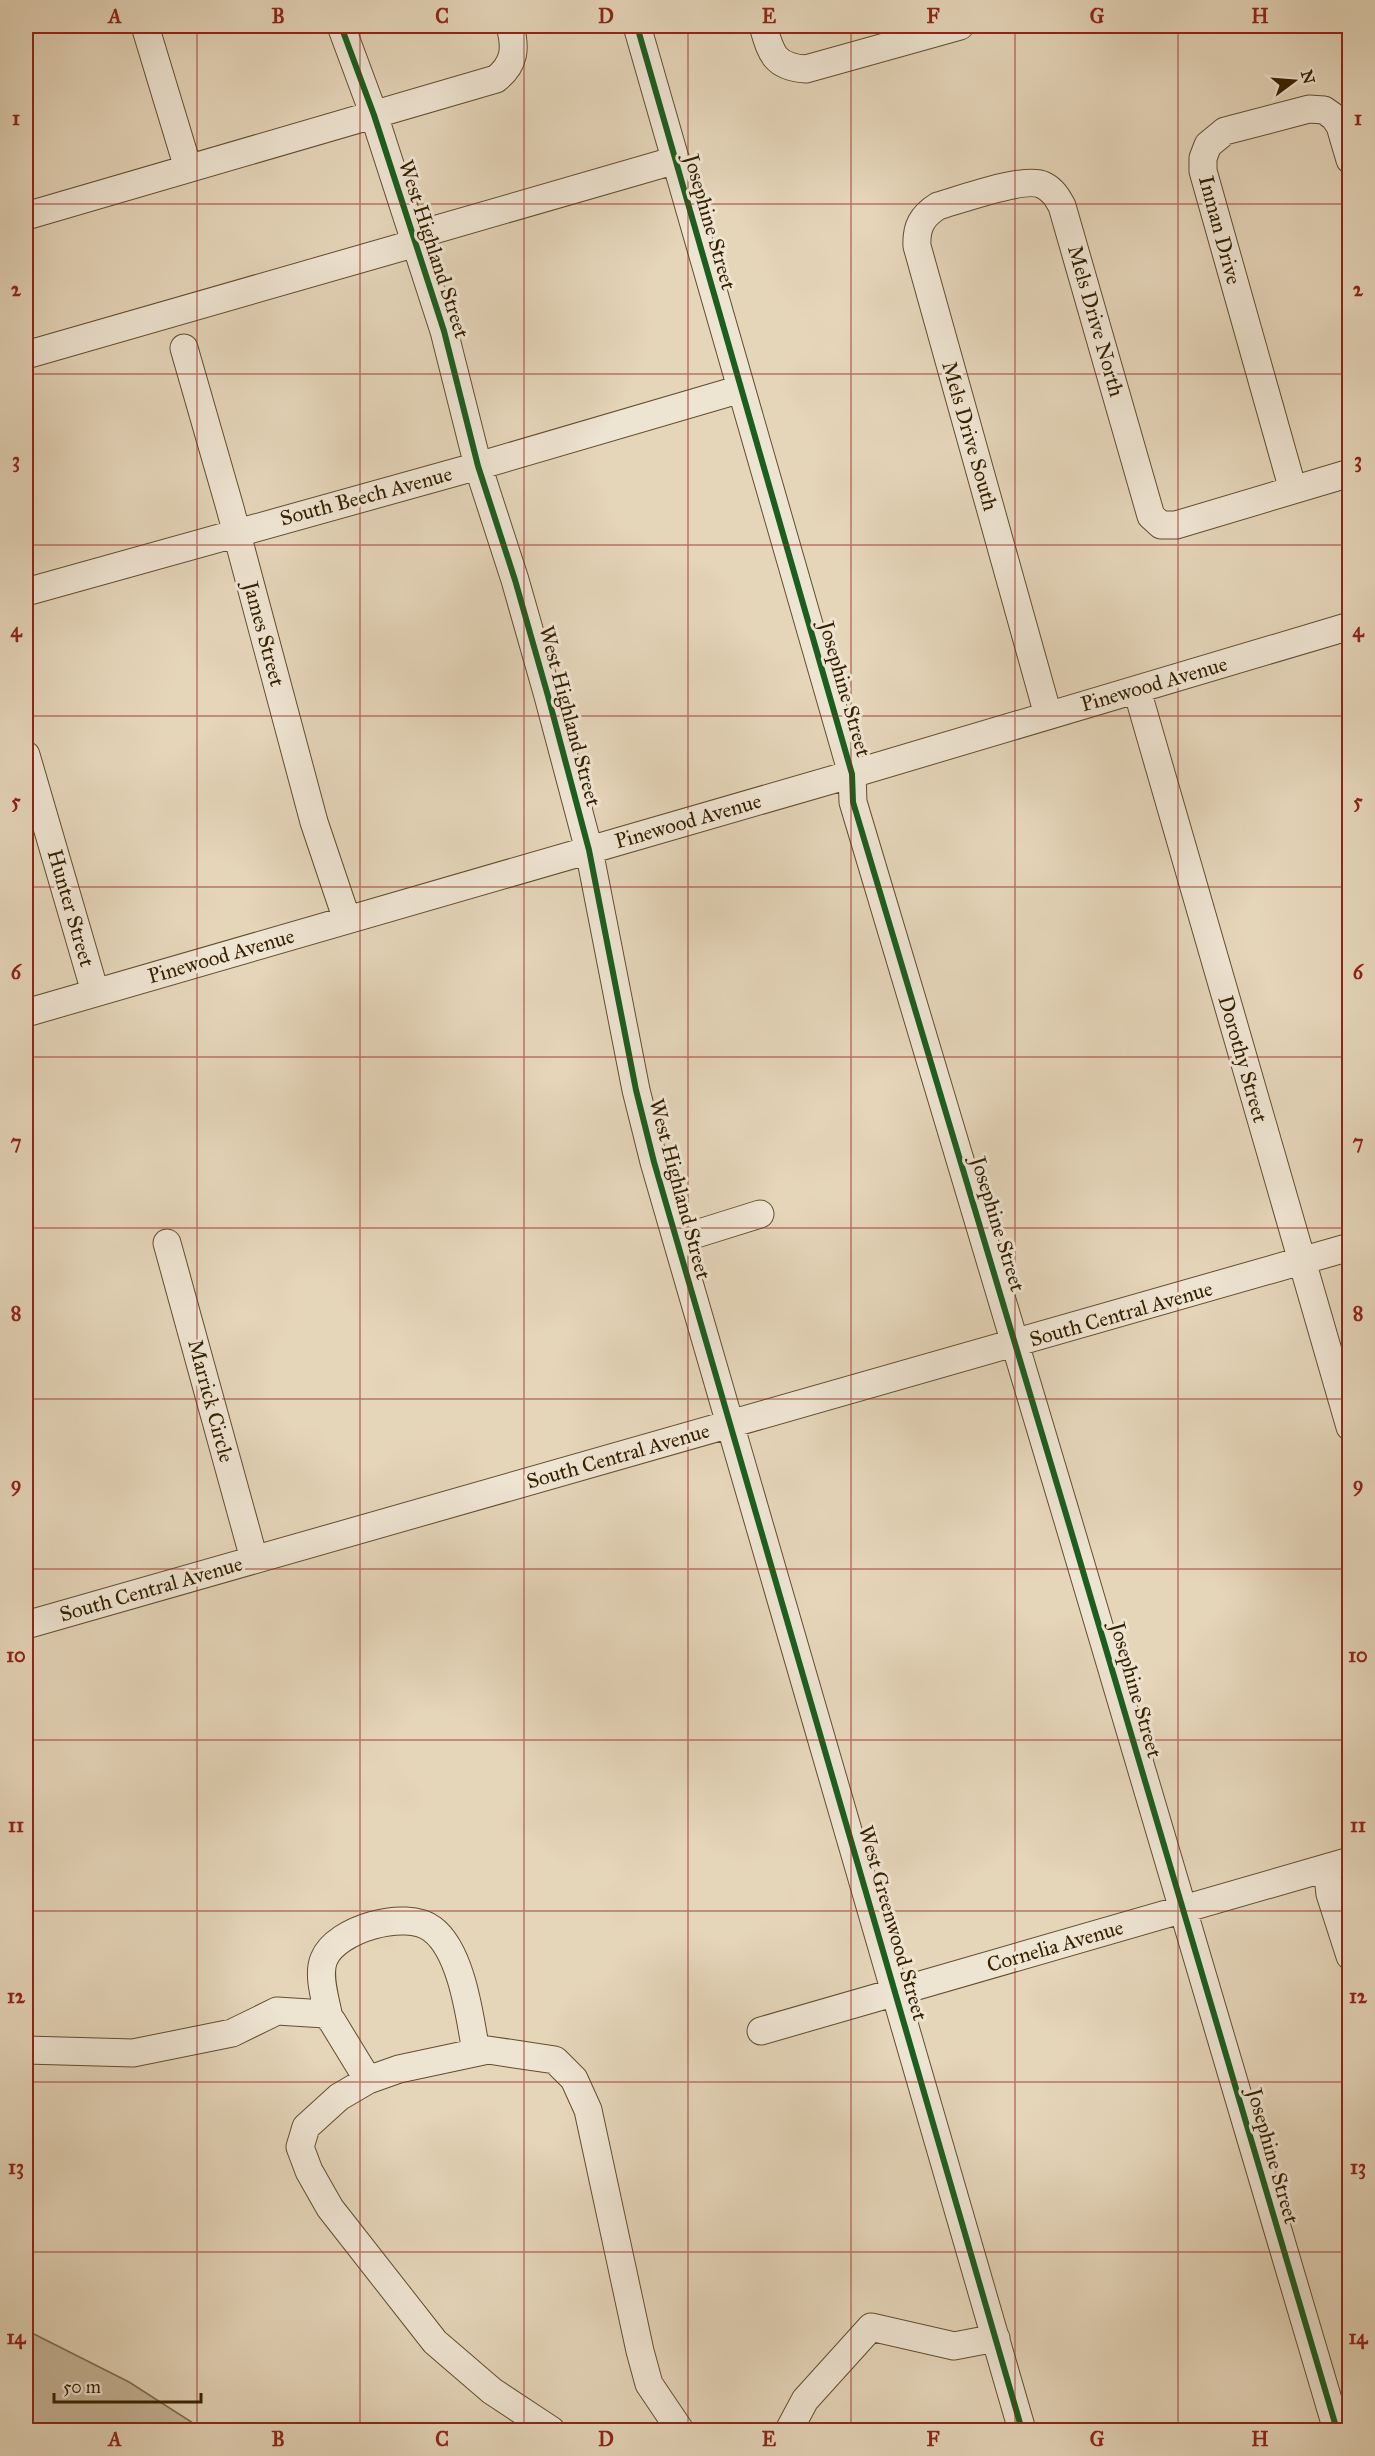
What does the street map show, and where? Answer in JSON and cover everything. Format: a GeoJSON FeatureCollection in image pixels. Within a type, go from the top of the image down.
{"type":"FeatureCollection","features":[{"type":"Feature","properties":{"kind":"street"},"geometry":{"type":"LineString","coordinates":[[145,26],[188,168]]}},
{"type":"Feature","properties":{"kind":"street","name":"West Highland Street"},"geometry":{"type":"LineString","coordinates":[[341,26],[374,116],[444,331],[478,466],[515,580],[589,850],[636,1090],[730,1425]]}},
{"type":"Feature","properties":{"kind":"street"},"geometry":{"type":"LineString","coordinates":[[26,214],[374,116],[496,79],[507,71],[512,59],[514,46],[510,26]]}},
{"type":"Feature","properties":{"kind":"street","name":"Josephine Street"},"geometry":{"type":"LineString","coordinates":[[637,26],[852,774],[853,802],[1017,1344],[1182,1910],[1340,2426]]}},
{"type":"Feature","properties":{"kind":"street"},"geometry":{"type":"LineString","coordinates":[[763,26],[775,58],[788,67],[806,69],[960,26]]}},
{"type":"Feature","properties":{"kind":"street","name":"Inman Drive"},"geometry":{"type":"LineString","coordinates":[[1293,490],[1203,171],[1203,158],[1208,145],[1225,130],[1309,109],[1324,110],[1334,117],[1340,126],[1350,160]]}},
{"type":"Feature","properties":{"kind":"street"},"geometry":{"type":"LineString","coordinates":[[26,356],[676,160]]}},
{"type":"Feature","properties":{"kind":"street","name":"Mels Drive North"},"geometry":{"type":"LineString","coordinates":[[979,194],[1025,182],[1042,184],[1054,192],[1062,206],[1151,516],[1161,525],[1176,525],[1293,490]]}},
{"type":"Feature","properties":{"kind":"street","name":"Mels Drive South"},"geometry":{"type":"LineString","coordinates":[[979,194],[938,206],[928,212],[916,233],[917,246],[1048,715]]}},
{"type":"Feature","properties":{"kind":"street","name":"James Street"},"geometry":{"type":"LineString","coordinates":[[184,348],[314,822],[347,920]]}},
{"type":"Feature","properties":{"kind":"street","name":"South Beech Avenue"},"geometry":{"type":"LineString","coordinates":[[26,592],[478,466],[741,389]]}},
{"type":"Feature","properties":{"kind":"street"},"geometry":{"type":"LineString","coordinates":[[1293,490],[1350,473]]}},
{"type":"Feature","properties":{"kind":"street","name":"Pinewood Avenue"},"geometry":{"type":"LineString","coordinates":[[26,1013],[852,774],[1350,626]]}},
{"type":"Feature","properties":{"kind":"street","name":"Dorothy Street"},"geometry":{"type":"LineString","coordinates":[[1137,690],[1350,1427]]}},
{"type":"Feature","properties":{"kind":"street","name":"Hunter Street"},"geometry":{"type":"LineString","coordinates":[[26,755],[95,992]]}},
{"type":"Feature","properties":{"kind":"street"},"geometry":{"type":"LineString","coordinates":[[677,1240],[760,1214]]}},
{"type":"Feature","properties":{"kind":"street","name":"Marrick Circle"},"geometry":{"type":"LineString","coordinates":[[167,1243],[255,1559]]}},
{"type":"Feature","properties":{"kind":"street","name":"South Central Avenue"},"geometry":{"type":"LineString","coordinates":[[26,1625],[1017,1344],[1350,1247]]}},
{"type":"Feature","properties":{"kind":"street","name":"West Greenwood Street"},"geometry":{"type":"LineString","coordinates":[[730,1425],[1022,2430]]}},
{"type":"Feature","properties":{"kind":"street"},"geometry":{"type":"LineString","coordinates":[[1338,1865],[1330,1894],[1350,1956]]}},
{"type":"Feature","properties":{"kind":"street","name":"Cornelia Avenue"},"geometry":{"type":"LineString","coordinates":[[761,2031],[1338,1865]]}},
{"type":"Feature","properties":{"kind":"street"},"geometry":{"type":"LineString","coordinates":[[329,2018],[322,1978],[322,1961],[331,1947],[343,1938],[380,1923],[413,1920],[433,1929],[449,1952],[465,1988],[476,2052]]}},
{"type":"Feature","properties":{"kind":"street"},"geometry":{"type":"LineString","coordinates":[[26,2050],[133,2053],[232,2033],[277,2011],[325,2014],[368,2080]]}},
{"type":"Feature","properties":{"kind":"street"},"geometry":{"type":"LineString","coordinates":[[551,2430],[492,2391],[435,2342],[330,2208],[309,2171],[300,2146],[306,2127],[339,2097],[368,2080],[399,2069],[488,2050],[555,2060],[574,2079],[588,2110],[649,2384],[680,2430]]}},
{"type":"Feature","properties":{"kind":"street"},"geometry":{"type":"LineString","coordinates":[[789,2430],[806,2400],[871,2327],[954,2346],[996,2338]]}},
{"type":"Feature","properties":{"kind":"shaded area"},"geometry":{"type":"Polygon","coordinates":[[[26,2330],[129,2382],[204,2430],[26,2430],[26,2330]]]}},
{"type":"Feature","properties":{"kind":"cycle path"},"geometry":{"type":"LineString","coordinates":[[341,26],[374,115],[444,331],[478,466],[515,580],[548,696],[589,850],[636,1090],[654,1162],[1022,2430]]}},
{"type":"Feature","properties":{"kind":"cycle path"},"geometry":{"type":"LineString","coordinates":[[637,26],[852,774],[853,802],[1337,2430]]}}]}
